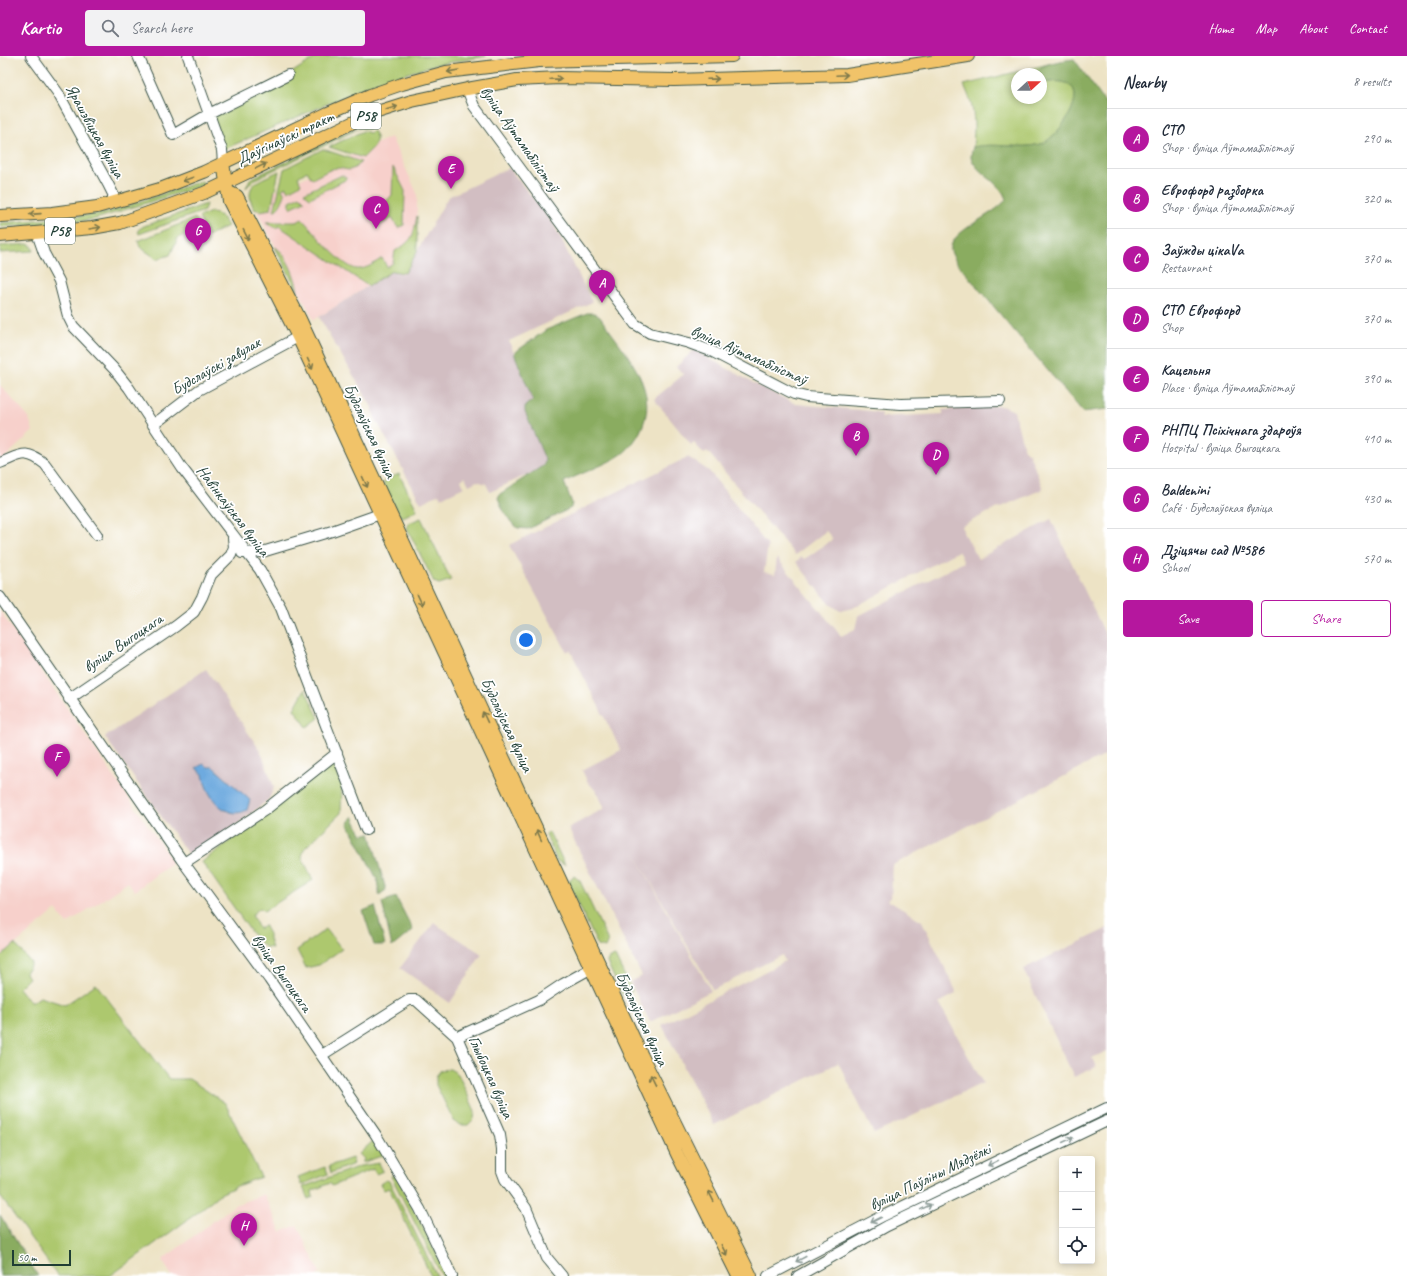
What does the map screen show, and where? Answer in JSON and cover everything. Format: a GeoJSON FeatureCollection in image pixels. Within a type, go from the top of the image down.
{"type":"FeatureCollection","features":[{"type":"Feature","properties":{"kind":"main road","name":"Даўгінаўскі тракт"},"geometry":{"type":"LineString","coordinates":[[0,216],[52,213],[113,203],[182,181],[328,113],[402,84],[446,72],[540,60],[732,56]]}},
{"type":"Feature","properties":{"kind":"main road","name":"Даўгінаўскі тракт"},"geometry":{"type":"LineString","coordinates":[[0,236],[92,228],[120,223],[204,193],[227,188],[371,114],[412,101],[467,89],[524,80],[560,78],[646,80],[848,75],[968,56]]}},
{"type":"Feature","properties":{"kind":"main road"},"geometry":{"type":"LineString","coordinates":[[645,57],[646,80]]}},
{"type":"Feature","properties":{"kind":"main road"},"geometry":{"type":"LineString","coordinates":[[328,113],[337,132]]}},
{"type":"Feature","properties":{"kind":"main road"},"geometry":{"type":"LineString","coordinates":[[223,163],[227,188]]}},
{"type":"Feature","properties":{"kind":"main road","name":"Будслаўская вуліца"},"geometry":{"type":"LineString","coordinates":[[227,188],[229,201],[298,337],[590,969],[687,1175],[738,1276]]}},
{"type":"Feature","properties":{"kind":"main road","name":"Будслаўская вуліца"},"geometry":{"type":"LineString","coordinates":[[227,188],[237,196],[289,296],[432,602],[595,958],[684,1144],[751,1276]]}},
{"type":"Feature","properties":{"kind":"street","name":"Ярашэвіцкая вуліца"},"geometry":{"type":"LineString","coordinates":[[31,56],[58,93],[113,194],[113,203]]}},
{"type":"Feature","properties":{"kind":"street"},"geometry":{"type":"LineString","coordinates":[[138,56],[173,136],[209,114],[288,75]]}},
{"type":"Feature","properties":{"kind":"street"},"geometry":{"type":"LineString","coordinates":[[188,56],[222,150],[223,163]]}},
{"type":"Feature","properties":{"kind":"street","name":"вуліца Аўтамабілістаў"},"geometry":{"type":"LineString","coordinates":[[467,89],[474,106],[635,324],[650,333],[689,343],[711,351],[780,388],[806,397],[901,404],[1000,401]]}},
{"type":"Feature","properties":{"kind":"street","name":"Навінкаўская вуліца"},"geometry":{"type":"LineString","coordinates":[[37,233],[44,252],[59,282],[68,316],[73,326],[114,369],[129,388],[153,425],[233,538],[260,570],[281,608],[366,830]]}},
{"type":"Feature","properties":{"kind":"street","name":"Будслаўскі завулак"},"geometry":{"type":"LineString","coordinates":[[153,425],[199,390],[298,337]]}},
{"type":"Feature","properties":{"kind":"street"},"geometry":{"type":"LineString","coordinates":[[0,463],[28,454],[36,457],[45,464],[97,535]]}},
{"type":"Feature","properties":{"kind":"street"},"geometry":{"type":"LineString","coordinates":[[233,538],[234,547],[231,555],[262,552],[332,532],[380,514]]}},
{"type":"Feature","properties":{"kind":"street"},"geometry":{"type":"LineString","coordinates":[[260,570],[257,559],[262,552]]}},
{"type":"Feature","properties":{"kind":"street","name":"вуліца Выгоцкага"},"geometry":{"type":"LineString","coordinates":[[69,699],[176,626],[194,612],[212,575],[231,555]]}},
{"type":"Feature","properties":{"kind":"street","name":"вуліца Выгоцкага"},"geometry":{"type":"LineString","coordinates":[[0,598],[184,863],[322,1056],[389,1157],[420,1209],[452,1276]]}},
{"type":"Feature","properties":{"kind":"street"},"geometry":{"type":"LineString","coordinates":[[184,863],[265,810],[336,753]]}},
{"type":"Feature","properties":{"kind":"street"},"geometry":{"type":"LineString","coordinates":[[457,1037],[539,1000],[563,984],[590,969]]}},
{"type":"Feature","properties":{"kind":"street","name":"Глыбоцкая вуліца"},"geometry":{"type":"LineString","coordinates":[[322,1056],[409,1000],[416,1000],[453,1031],[500,1134],[502,1171],[505,1178],[526,1208],[547,1258],[562,1276]]}},
{"type":"Feature","properties":{"kind":"street","name":"вуліца Паўліны Мядзёлкі"},"geometry":{"type":"LineString","coordinates":[[768,1276],[881,1217],[1107,1108]]}},
{"type":"Feature","properties":{"kind":"street","name":"вуліца Паўліны Мядзёлкі"},"geometry":{"type":"LineString","coordinates":[[798,1276],[887,1226],[1107,1121]]}},
{"type":"Feature","properties":{"kind":"shaded area"},"geometry":{"type":"Polygon","coordinates":[[[391,137],[417,193],[417,252],[404,274],[392,271],[314,320],[252,202],[391,137]]]}},
{"type":"Feature","properties":{"kind":"shaded area"},"geometry":{"type":"Polygon","coordinates":[[[509,168],[554,225],[592,302],[509,341],[533,400],[525,406],[525,412],[543,452],[545,459],[543,465],[533,472],[490,492],[486,484],[477,481],[469,485],[465,477],[461,480],[464,487],[441,498],[439,494],[421,503],[374,416],[373,409],[319,317],[392,271],[404,274],[448,197],[509,168]]]}},
{"type":"Feature","properties":{"kind":"shaded area"},"geometry":{"type":"Polygon","coordinates":[[[694,350],[757,385],[796,404],[871,411],[881,413],[881,417],[943,414],[943,410],[982,406],[1003,406],[1014,411],[1024,449],[1029,453],[1043,489],[987,513],[962,526],[964,536],[966,536],[978,559],[1051,519],[1107,638],[1107,754],[893,865],[891,898],[887,900],[922,921],[957,993],[939,1003],[983,1083],[874,1134],[837,1060],[838,1063],[714,1125],[662,1025],[785,961],[782,955],[713,990],[632,849],[711,991],[650,1022],[630,982],[642,976],[568,828],[605,808],[596,791],[587,781],[582,770],[621,750],[570,650],[567,652],[509,545],[688,457],[709,471],[768,546],[764,572],[775,574],[777,558],[841,636],[855,629],[858,616],[964,562],[958,551],[853,608],[840,611],[830,604],[796,562],[802,557],[804,559],[809,556],[833,539],[826,531],[795,555],[707,451],[704,454],[694,443],[691,445],[654,399],[684,374],[676,367],[694,350]]]}},
{"type":"Feature","properties":{"kind":"shaded area"},"geometry":{"type":"Polygon","coordinates":[[[0,385],[29,418],[33,431],[0,462],[0,385]]]}},
{"type":"Feature","properties":{"kind":"shaded area"},"geometry":{"type":"Polygon","coordinates":[[[0,611],[170,858],[171,863],[135,891],[128,882],[67,924],[56,910],[0,957],[0,611]]]}},
{"type":"Feature","properties":{"kind":"shaded area"},"geometry":{"type":"Polygon","coordinates":[[[206,669],[261,752],[274,787],[269,799],[239,823],[190,857],[105,737],[206,669]]]}},
{"type":"Feature","properties":{"kind":"shaded area"},"geometry":{"type":"Polygon","coordinates":[[[434,923],[482,954],[450,1003],[400,968],[434,923]]]}},
{"type":"Feature","properties":{"kind":"shaded area"},"geometry":{"type":"Polygon","coordinates":[[[1107,929],[1107,1051],[1092,1058],[1096,1067],[1074,1077],[1023,969],[1107,929]]]}},
{"type":"Feature","properties":{"kind":"shaded area"},"geometry":{"type":"Polygon","coordinates":[[[264,1194],[281,1232],[297,1225],[320,1273],[316,1276],[172,1276],[162,1260],[235,1205],[264,1194]]]}},
{"type":"Feature","properties":{"kind":"green space"},"geometry":{"type":"Polygon","coordinates":[[[318,56],[486,56],[434,65],[373,84],[222,150],[209,114],[288,75],[318,56]]]}},
{"type":"Feature","properties":{"kind":"green space"},"geometry":{"type":"Polygon","coordinates":[[[1074,59],[1107,105],[1107,409],[1083,412],[956,262],[951,251],[952,244],[964,230],[993,211],[1006,199],[999,188],[973,163],[971,157],[973,147],[990,145],[1032,146],[1040,144],[1053,136],[1067,119],[1075,100],[1075,92],[1071,86],[1064,82],[1047,83],[1047,68],[1041,68],[1058,61],[1074,59]]]}},
{"type":"Feature","properties":{"kind":"green space"},"geometry":{"type":"Polygon","coordinates":[[[1052,63],[1041,68],[1032,68],[1052,63]]]}},
{"type":"Feature","properties":{"kind":"green space"},"geometry":{"type":"Polygon","coordinates":[[[1011,73],[1011,104],[1047,104],[1047,82],[1052,82],[1064,82],[1071,86],[1075,92],[1075,100],[1067,119],[1060,128],[1053,136],[1040,144],[1032,146],[990,145],[973,147],[974,130],[972,108],[964,85],[1011,73]]]}},
{"type":"Feature","properties":{"kind":"green space"},"geometry":{"type":"Polygon","coordinates":[[[365,126],[370,128],[360,128],[253,180],[246,188],[250,179],[350,131],[365,126]]]}},
{"type":"Feature","properties":{"kind":"green space"},"geometry":{"type":"Polygon","coordinates":[[[363,131],[370,133],[373,131],[376,143],[363,158],[329,147],[363,131]]]}},
{"type":"Feature","properties":{"kind":"green space"},"geometry":{"type":"Polygon","coordinates":[[[323,149],[361,162],[353,169],[336,168],[312,179],[307,171],[298,177],[301,184],[288,191],[286,187],[282,189],[285,195],[280,206],[274,211],[284,169],[323,149]]]}},
{"type":"Feature","properties":{"kind":"green space"},"geometry":{"type":"Polygon","coordinates":[[[393,167],[405,191],[404,225],[398,228],[392,218],[378,226],[375,217],[377,208],[383,205],[392,195],[393,167]]]}},
{"type":"Feature","properties":{"kind":"green space"},"geometry":{"type":"Polygon","coordinates":[[[279,171],[271,209],[260,211],[254,209],[250,194],[251,188],[254,184],[279,171]]]}},
{"type":"Feature","properties":{"kind":"green space"},"geometry":{"type":"Polygon","coordinates":[[[342,175],[347,179],[310,198],[304,193],[342,175]]]}},
{"type":"Feature","properties":{"kind":"green space"},"geometry":{"type":"Polygon","coordinates":[[[202,181],[204,185],[95,219],[56,224],[56,219],[105,213],[202,181]]]}},
{"type":"Feature","properties":{"kind":"green space"},"geometry":{"type":"Polygon","coordinates":[[[300,196],[305,201],[290,208],[290,201],[300,196]]]}},
{"type":"Feature","properties":{"kind":"green space"},"geometry":{"type":"Polygon","coordinates":[[[206,204],[204,211],[139,234],[138,230],[144,226],[206,204]]]}},
{"type":"Feature","properties":{"kind":"green space"},"geometry":{"type":"Polygon","coordinates":[[[211,212],[221,216],[228,226],[208,236],[199,217],[211,212]]]}},
{"type":"Feature","properties":{"kind":"green space"},"geometry":{"type":"Polygon","coordinates":[[[417,216],[417,252],[405,273],[392,271],[368,286],[279,226],[276,228],[266,222],[297,222],[302,219],[346,264],[360,269],[369,266],[382,258],[387,267],[393,263],[395,251],[406,244],[412,237],[417,216]]]}},
{"type":"Feature","properties":{"kind":"green space"},"geometry":{"type":"Polygon","coordinates":[[[195,218],[200,227],[178,238],[170,255],[157,259],[140,247],[138,241],[195,218]]]}},
{"type":"Feature","properties":{"kind":"green space"},"geometry":{"type":"Polygon","coordinates":[[[49,219],[50,224],[0,227],[0,223],[49,219]]]}},
{"type":"Feature","properties":{"kind":"green space"},"geometry":{"type":"Polygon","coordinates":[[[28,244],[32,246],[34,251],[0,253],[0,246],[28,244]]]}},
{"type":"Feature","properties":{"kind":"green space"},"geometry":{"type":"Polygon","coordinates":[[[275,247],[287,260],[296,281],[298,292],[275,247]]]}},
{"type":"Feature","properties":{"kind":"green space"},"geometry":{"type":"Polygon","coordinates":[[[587,313],[594,313],[600,317],[627,355],[642,382],[646,396],[647,410],[643,425],[629,448],[622,454],[564,482],[572,503],[571,508],[528,529],[518,528],[511,522],[503,510],[498,498],[500,494],[544,465],[545,459],[525,412],[525,406],[533,400],[514,353],[546,330],[587,313]]]}},
{"type":"Feature","properties":{"kind":"green space"},"geometry":{"type":"Polygon","coordinates":[[[399,474],[417,510],[403,517],[399,515],[383,484],[387,479],[399,474]]]}},
{"type":"Feature","properties":{"kind":"green space"},"geometry":{"type":"Polygon","coordinates":[[[421,518],[451,580],[439,584],[434,582],[407,528],[409,523],[421,518]]]}},
{"type":"Feature","properties":{"kind":"green space"},"geometry":{"type":"Polygon","coordinates":[[[305,689],[319,718],[307,727],[294,709],[305,689]]]}},
{"type":"Feature","properties":{"kind":"green space"},"geometry":{"type":"Polygon","coordinates":[[[332,763],[342,783],[341,813],[304,849],[302,857],[313,880],[264,911],[260,908],[252,915],[259,929],[264,925],[269,934],[272,948],[265,947],[256,939],[202,862],[332,763]]]}},
{"type":"Feature","properties":{"kind":"green space"},"geometry":{"type":"Polygon","coordinates":[[[353,816],[362,835],[370,833],[386,890],[379,895],[377,879],[348,824],[353,816]]]}},
{"type":"Feature","properties":{"kind":"green space"},"geometry":{"type":"Polygon","coordinates":[[[549,832],[565,865],[557,861],[546,835],[549,832]]]}},
{"type":"Feature","properties":{"kind":"green space"},"geometry":{"type":"Polygon","coordinates":[[[574,876],[580,881],[608,941],[605,948],[598,946],[568,881],[574,876]]]}},
{"type":"Feature","properties":{"kind":"green space"},"geometry":{"type":"Polygon","coordinates":[[[396,897],[413,930],[392,947],[382,902],[396,897]]]}},
{"type":"Feature","properties":{"kind":"green space"},"geometry":{"type":"Polygon","coordinates":[[[375,906],[385,945],[374,945],[363,911],[375,906]]]}},
{"type":"Feature","properties":{"kind":"green space"},"geometry":{"type":"Polygon","coordinates":[[[326,929],[342,949],[319,965],[306,968],[297,950],[326,929]]]}},
{"type":"Feature","properties":{"kind":"green space"},"geometry":{"type":"Polygon","coordinates":[[[15,944],[31,963],[26,973],[29,978],[19,988],[31,1003],[40,997],[65,1005],[96,984],[169,1079],[189,1079],[225,1103],[261,1177],[218,1195],[197,1213],[110,1276],[58,1276],[0,1196],[0,957],[15,944]]]}},
{"type":"Feature","properties":{"kind":"green space"},"geometry":{"type":"Polygon","coordinates":[[[615,956],[632,991],[625,996],[621,993],[607,962],[609,958],[615,956]]]}},
{"type":"Feature","properties":{"kind":"green space"},"geometry":{"type":"Polygon","coordinates":[[[450,1069],[458,1074],[475,1111],[474,1119],[468,1125],[460,1125],[454,1121],[436,1085],[436,1076],[441,1070],[450,1069]]]}},
{"type":"Feature","properties":{"kind":"green space"},"geometry":{"type":"Polygon","coordinates":[[[375,1139],[384,1155],[362,1163],[364,1159],[359,1154],[375,1139]]]}},
{"type":"Feature","properties":{"kind":"green space"},"geometry":{"type":"Polygon","coordinates":[[[352,1158],[354,1164],[331,1173],[329,1166],[352,1158]]]}},
{"type":"Feature","properties":{"kind":"green space"},"geometry":{"type":"Polygon","coordinates":[[[379,1163],[383,1171],[376,1174],[373,1169],[332,1186],[330,1183],[312,1191],[313,1197],[308,1199],[303,1187],[360,1166],[379,1163]]]}},
{"type":"Feature","properties":{"kind":"green space"},"geometry":{"type":"Polygon","coordinates":[[[325,1167],[328,1174],[301,1185],[298,1177],[325,1167]]]}},
{"type":"Feature","properties":{"kind":"green space"},"geometry":{"type":"Polygon","coordinates":[[[396,1175],[448,1276],[442,1276],[391,1176],[396,1175]]]}},
{"type":"Feature","properties":{"kind":"green space"},"geometry":{"type":"Polygon","coordinates":[[[386,1180],[389,1181],[437,1276],[431,1276],[389,1188],[384,1190],[380,1184],[386,1180]]]}},
{"type":"Feature","properties":{"kind":"green space"},"geometry":{"type":"Polygon","coordinates":[[[0,1215],[38,1276],[0,1276],[0,1215]]]}},
{"type":"Feature","properties":{"kind":"water"},"geometry":{"type":"Polygon","coordinates":[[[203,764],[208,767],[213,767],[250,800],[247,810],[239,813],[231,812],[218,804],[208,790],[203,774],[196,768],[203,764]]]}},
{"type":"Feature","properties":{"kind":"place","name":"Кацельня"},"geometry":{"type":"Point","coordinates":[451,189]}},
{"type":"Feature","properties":{"kind":"place","name":"Заўжды цікаVа"},"geometry":{"type":"Point","coordinates":[376,229]}},
{"type":"Feature","properties":{"kind":"place","name":"Baldenini"},"geometry":{"type":"Point","coordinates":[198,251]}},
{"type":"Feature","properties":{"kind":"place","name":"СТО"},"geometry":{"type":"Point","coordinates":[602,303]}},
{"type":"Feature","properties":{"kind":"place","name":"Еврофорд разборка"},"geometry":{"type":"Point","coordinates":[856,456]}},
{"type":"Feature","properties":{"kind":"place","name":"СТО Еврофорд"},"geometry":{"type":"Point","coordinates":[936,475]}},
{"type":"Feature","properties":{"kind":"place","name":"РНПЦ Псіхічнага здароўя"},"geometry":{"type":"Point","coordinates":[57,777]}},
{"type":"Feature","properties":{"kind":"place","name":"Дзіцячы сад №586"},"geometry":{"type":"Point","coordinates":[244,1246]}}]}
